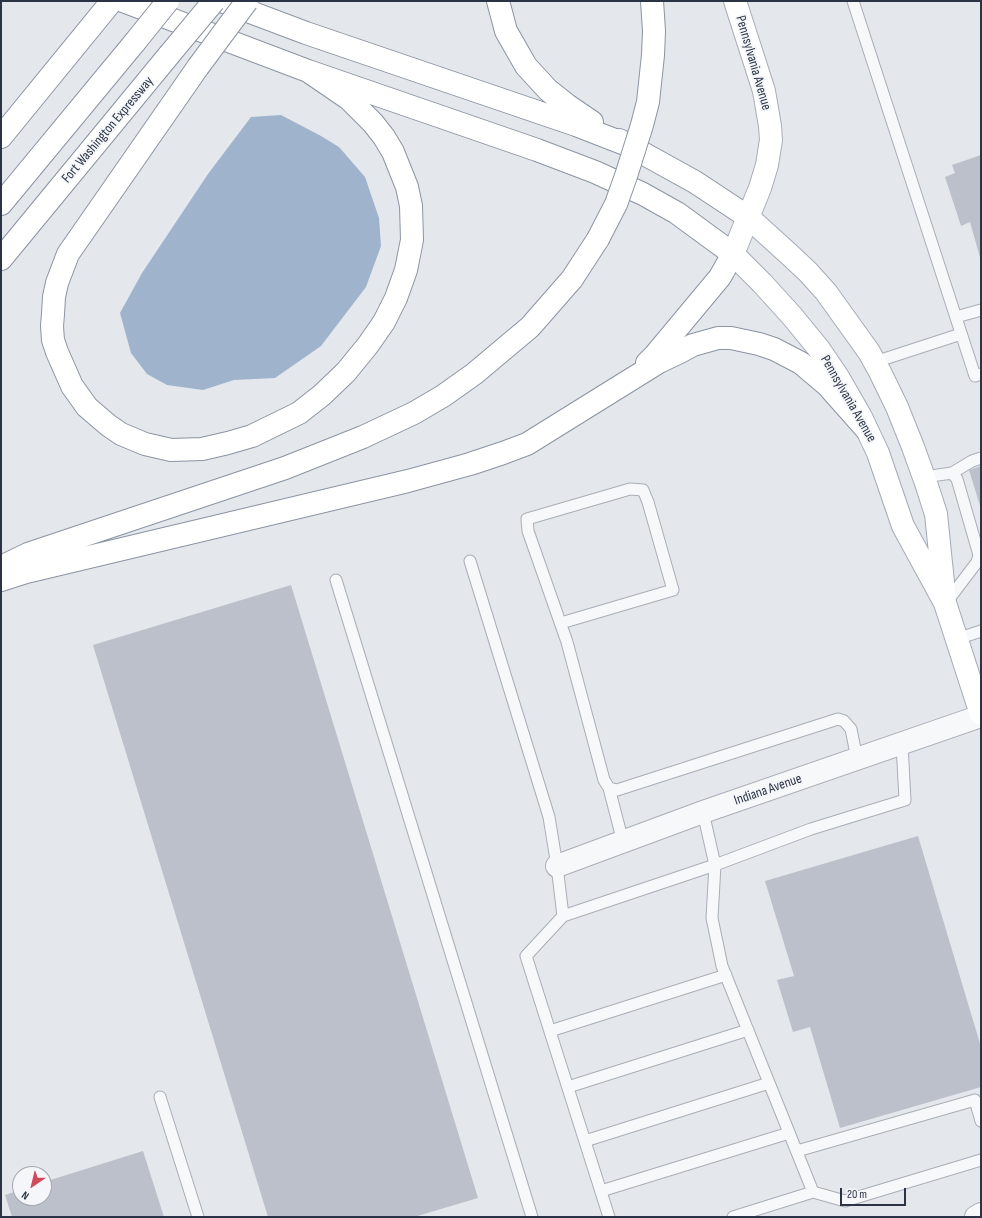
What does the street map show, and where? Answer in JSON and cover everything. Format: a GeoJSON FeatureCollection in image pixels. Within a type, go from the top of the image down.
{"type":"FeatureCollection","features":[{"type":"Feature","properties":{"kind":"main road"},"geometry":{"type":"LineString","coordinates":[[1,137],[112,1]]}},
{"type":"Feature","properties":{"kind":"main road"},"geometry":{"type":"LineString","coordinates":[[123,1],[308,71],[537,150],[595,172],[643,194],[677,213],[708,235],[732,254],[720,277],[655,355],[629,380]]}},
{"type":"Feature","properties":{"kind":"main road"},"geometry":{"type":"LineString","coordinates":[[1,204],[168,1]]}},
{"type":"Feature","properties":{"kind":"main road","name":"Fort Washington Expressway"},"geometry":{"type":"LineString","coordinates":[[1,258],[214,1]]}},
{"type":"Feature","properties":{"kind":"main road"},"geometry":{"type":"LineString","coordinates":[[221,1],[306,33],[576,125],[625,144]]}},
{"type":"Feature","properties":{"kind":"main road"},"geometry":{"type":"LineString","coordinates":[[247,1],[198,67],[68,254],[57,283],[52,314],[53,333],[57,352],[72,386],[87,407],[121,434],[145,444],[171,450],[202,448],[228,443],[252,436],[299,413],[322,395],[346,372],[384,322],[396,298],[406,270],[412,240],[411,206],[407,187],[393,152],[373,123],[349,100],[308,71]]}},
{"type":"Feature","properties":{"kind":"main road"},"geometry":{"type":"LineString","coordinates":[[498,1],[506,31],[526,66],[548,90],[567,105],[625,144],[695,182],[748,217]]}},
{"type":"Feature","properties":{"kind":"main road"},"geometry":{"type":"LineString","coordinates":[[1,567],[28,554],[285,468],[363,437],[414,413],[443,396],[474,374],[530,327],[572,279],[598,239],[616,204],[648,102],[654,31],[652,1]]}},
{"type":"Feature","properties":{"kind":"main road","name":"Pennsylvania Avenue"},"geometry":{"type":"LineString","coordinates":[[735,1],[764,91],[771,140],[767,165],[760,188],[732,254],[762,283],[819,349],[861,417],[878,453],[903,526],[945,604],[981,715]]}},
{"type":"Feature","properties":{"kind":"main road","name":"Pennsylvania Avenue"},"geometry":{"type":"LineString","coordinates":[[748,217],[791,256],[826,292],[875,362],[897,407],[924,477],[936,514],[945,604]]}},
{"type":"Feature","properties":{"kind":"main road"},"geometry":{"type":"LineString","coordinates":[[1,580],[26,572],[375,489],[470,464],[527,444],[659,362],[693,345],[718,338],[746,341],[774,349],[801,363],[827,385],[866,429]]}},
{"type":"Feature","properties":{"kind":"street","name":"Indiana Avenue"},"geometry":{"type":"LineString","coordinates":[[557,866],[703,812],[902,744],[981,715]]}},
{"type":"Feature","properties":{"kind":"street"},"geometry":{"type":"LineString","coordinates":[[976,1217],[981,1214]]}},
{"type":"Feature","properties":{"kind":"lane"},"geometry":{"type":"LineString","coordinates":[[853,1],[975,376],[981,374]]}},
{"type":"Feature","properties":{"kind":"lane"},"geometry":{"type":"LineString","coordinates":[[956,317],[981,310]]}},
{"type":"Feature","properties":{"kind":"lane"},"geometry":{"type":"LineString","coordinates":[[875,362],[962,334]]}},
{"type":"Feature","properties":{"kind":"lane"},"geometry":{"type":"LineString","coordinates":[[924,477],[952,473],[972,461],[981,458]]}},
{"type":"Feature","properties":{"kind":"lane"},"geometry":{"type":"LineString","coordinates":[[945,604],[977,562],[979,555],[957,479],[952,473]]}},
{"type":"Feature","properties":{"kind":"lane"},"geometry":{"type":"LineString","coordinates":[[561,623],[673,590],[648,502],[643,490],[630,489],[527,519],[528,531],[567,642],[604,780],[609,788],[623,842]]}},
{"type":"Feature","properties":{"kind":"lane"},"geometry":{"type":"LineString","coordinates":[[470,561],[549,817],[563,916]]}},
{"type":"Feature","properties":{"kind":"lane"},"geometry":{"type":"LineString","coordinates":[[336,580],[532,1217]]}},
{"type":"Feature","properties":{"kind":"lane"},"geometry":{"type":"LineString","coordinates":[[957,639],[981,632]]}},
{"type":"Feature","properties":{"kind":"lane"},"geometry":{"type":"LineString","coordinates":[[609,788],[617,790],[838,719],[844,721],[850,729],[857,759]]}},
{"type":"Feature","properties":{"kind":"lane"},"geometry":{"type":"LineString","coordinates":[[609,1217],[526,956],[563,916],[715,865],[811,829],[905,800],[902,744]]}},
{"type":"Feature","properties":{"kind":"lane"},"geometry":{"type":"LineString","coordinates":[[703,812],[715,865],[712,918],[722,966],[813,1192]]}},
{"type":"Feature","properties":{"kind":"lane"},"geometry":{"type":"LineString","coordinates":[[550,1031],[726,975]]}},
{"type":"Feature","properties":{"kind":"lane"},"geometry":{"type":"LineString","coordinates":[[568,1087],[748,1030]]}},
{"type":"Feature","properties":{"kind":"lane"},"geometry":{"type":"LineString","coordinates":[[585,1141],[769,1083]]}},
{"type":"Feature","properties":{"kind":"lane"},"geometry":{"type":"LineString","coordinates":[[160,1098],[198,1217]]}},
{"type":"Feature","properties":{"kind":"lane"},"geometry":{"type":"LineString","coordinates":[[797,1152],[975,1100],[981,1121]]}},
{"type":"Feature","properties":{"kind":"lane"},"geometry":{"type":"LineString","coordinates":[[601,1191],[789,1133]]}},
{"type":"Feature","properties":{"kind":"lane"},"geometry":{"type":"LineString","coordinates":[[734,1217],[813,1192],[845,1202],[981,1160]]}},
{"type":"Feature","properties":{"kind":"water"},"geometry":{"type":"Polygon","coordinates":[[[281,115],[339,147],[365,177],[379,218],[381,246],[366,287],[321,346],[275,378],[234,380],[203,390],[167,385],[147,374],[131,353],[120,313],[142,273],[208,174],[251,117],[281,115]]]}},
{"type":"Feature","properties":{"kind":"building"},"geometry":{"type":"Polygon","coordinates":[[[981,155],[981,261],[970,222],[961,226],[945,177],[955,173],[952,165],[981,155]]]}},
{"type":"Feature","properties":{"kind":"building"},"geometry":{"type":"Polygon","coordinates":[[[981,466],[981,509],[969,470],[981,466]]]}},
{"type":"Feature","properties":{"kind":"building"},"geometry":{"type":"Polygon","coordinates":[[[291,585],[478,1198],[414,1217],[268,1217],[93,645],[291,585]]]}},
{"type":"Feature","properties":{"kind":"building"},"geometry":{"type":"Polygon","coordinates":[[[918,836],[981,1047],[981,1087],[840,1128],[810,1027],[793,1032],[777,980],[794,976],[765,881],[918,836]]]}},
{"type":"Feature","properties":{"kind":"building"},"geometry":{"type":"Polygon","coordinates":[[[143,1151],[164,1217],[12,1217],[5,1195],[12,1193],[12,1206],[52,1206],[52,1179],[143,1151]]]}}]}
